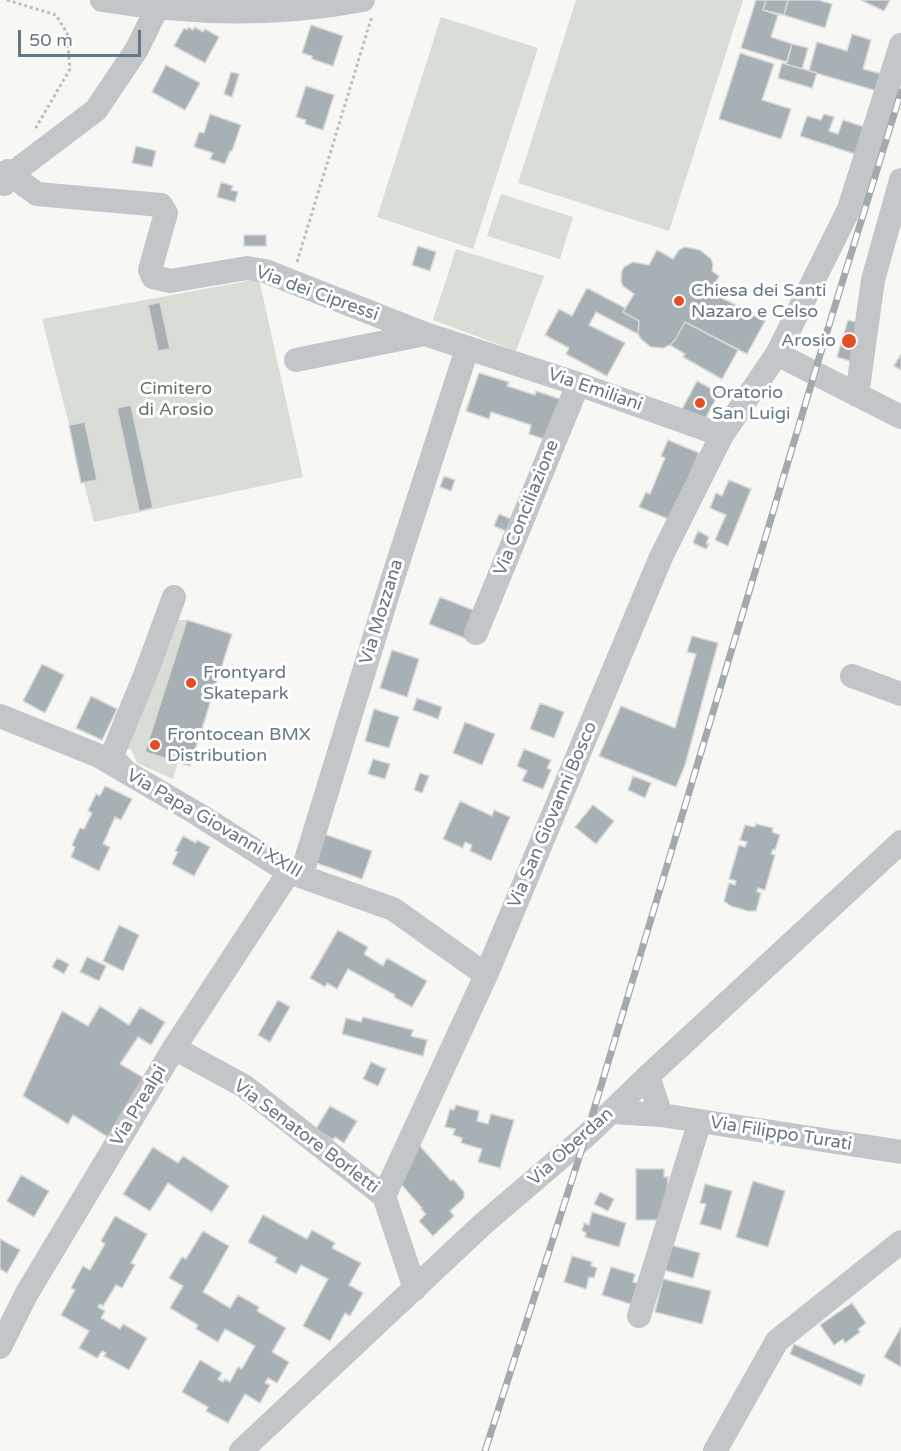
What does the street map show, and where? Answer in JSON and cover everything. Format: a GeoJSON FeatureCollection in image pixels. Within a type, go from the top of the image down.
{"type":"FeatureCollection","features":[{"type":"Feature","properties":{"kind":"street"},"geometry":{"type":"LineString","coordinates":[[102,0],[169,6],[284,9],[344,4],[368,6]]}},
{"type":"Feature","properties":{"kind":"street"},"geometry":{"type":"LineString","coordinates":[[5,178],[96,110],[169,6]]}},
{"type":"Feature","properties":{"kind":"street","name":"Via San Giovanni Bosco"},"geometry":{"type":"LineString","coordinates":[[384,1196],[486,975],[661,557],[722,435],[777,354],[849,209],[901,45]]}},
{"type":"Feature","properties":{"kind":"street","name":"Via dei Cipressi"},"geometry":{"type":"LineString","coordinates":[[5,178],[22,183],[37,194],[161,206],[166,213],[150,270],[153,277],[170,281],[247,268],[265,271],[467,349]]}},
{"type":"Feature","properties":{"kind":"street"},"geometry":{"type":"LineString","coordinates":[[857,395],[873,280],[901,180]]}},
{"type":"Feature","properties":{"kind":"street","name":"Via dei Cipressi"},"geometry":{"type":"LineString","coordinates":[[296,360],[424,334]]}},
{"type":"Feature","properties":{"kind":"street","name":"Via Emiliani"},"geometry":{"type":"LineString","coordinates":[[467,349],[578,384],[722,435]]}},
{"type":"Feature","properties":{"kind":"street","name":"Via Mozzana"},"geometry":{"type":"LineString","coordinates":[[295,874],[467,349]]}},
{"type":"Feature","properties":{"kind":"street"},"geometry":{"type":"LineString","coordinates":[[777,354],[901,417]]}},
{"type":"Feature","properties":{"kind":"street","name":"Via Conciliazione"},"geometry":{"type":"LineString","coordinates":[[477,633],[578,384]]}},
{"type":"Feature","properties":{"kind":"street"},"geometry":{"type":"LineString","coordinates":[[125,771],[115,760],[113,753],[146,674],[174,597]]}},
{"type":"Feature","properties":{"kind":"street"},"geometry":{"type":"LineString","coordinates":[[852,676],[901,694]]}},
{"type":"Feature","properties":{"kind":"street","name":"Via Papa Giovanni XXIII"},"geometry":{"type":"LineString","coordinates":[[0,716],[97,755],[295,874],[393,909],[486,975]]}},
{"type":"Feature","properties":{"kind":"street","name":"Via Oberdan"},"geometry":{"type":"LineString","coordinates":[[241,1451],[483,1224],[612,1112],[901,842]]}},
{"type":"Feature","properties":{"kind":"street","name":"Via Prealpi"},"geometry":{"type":"LineString","coordinates":[[0,1347],[27,1293],[174,1048],[295,874]]}},
{"type":"Feature","properties":{"kind":"street","name":"Via Senatore Borletti"},"geometry":{"type":"LineString","coordinates":[[174,1048],[244,1086],[384,1196],[416,1288]]}},
{"type":"Feature","properties":{"kind":"street"},"geometry":{"type":"LineString","coordinates":[[648,1076],[661,1115]]}},
{"type":"Feature","properties":{"kind":"street","name":"Via Filippo Turati"},"geometry":{"type":"LineString","coordinates":[[612,1112],[661,1115],[901,1152]]}},
{"type":"Feature","properties":{"kind":"street"},"geometry":{"type":"LineString","coordinates":[[639,1316],[700,1121]]}},
{"type":"Feature","properties":{"kind":"street"},"geometry":{"type":"LineString","coordinates":[[715,1451],[777,1341],[901,1242]]}},
{"type":"Feature","properties":{"kind":"path"},"geometry":{"type":"LineString","coordinates":[[7,0],[56,15],[67,33],[70,69],[33,132]]}},
{"type":"Feature","properties":{"kind":"path"},"geometry":{"type":"LineString","coordinates":[[291,282],[368,6]]}},
{"type":"Feature","properties":{"kind":"green space"},"geometry":{"type":"Polygon","coordinates":[[[576,0],[743,0],[669,231],[518,183],[576,0]]]}},
{"type":"Feature","properties":{"kind":"green space"},"geometry":{"type":"Polygon","coordinates":[[[441,17],[538,48],[473,249],[377,217],[441,17]]]}},
{"type":"Feature","properties":{"kind":"green space"},"geometry":{"type":"Polygon","coordinates":[[[501,194],[573,217],[560,259],[487,236],[501,194]]]}},
{"type":"Feature","properties":{"kind":"green space"},"geometry":{"type":"Polygon","coordinates":[[[456,249],[544,276],[516,351],[433,320],[456,249]]]}},
{"type":"Feature","properties":{"kind":"green space","name":"Cimitero di Arosio"},"geometry":{"type":"Polygon","coordinates":[[[259,279],[303,477],[94,522],[42,319],[259,279]]]}},
{"type":"Feature","properties":{"kind":"green space"},"geometry":{"type":"Polygon","coordinates":[[[178,620],[187,620],[145,751],[178,762],[173,779],[137,763],[131,750],[122,747],[178,620]]]}},
{"type":"Feature","properties":{"kind":"building"},"geometry":{"type":"Polygon","coordinates":[[[756,0],[766,0],[763,10],[778,15],[771,37],[792,44],[787,62],[741,48],[756,0]]]}},
{"type":"Feature","properties":{"kind":"building"},"geometry":{"type":"Polygon","coordinates":[[[766,0],[788,0],[784,15],[763,10],[766,0]]]}},
{"type":"Feature","properties":{"kind":"building"},"geometry":{"type":"Polygon","coordinates":[[[788,0],[818,0],[832,4],[825,28],[784,15],[788,0]]]}},
{"type":"Feature","properties":{"kind":"building"},"geometry":{"type":"Polygon","coordinates":[[[861,0],[890,0],[884,11],[861,0]]]}},
{"type":"Feature","properties":{"kind":"building"},"geometry":{"type":"Polygon","coordinates":[[[311,25],[343,36],[333,66],[302,53],[311,25]]]}},
{"type":"Feature","properties":{"kind":"building"},"geometry":{"type":"Polygon","coordinates":[[[188,27],[193,30],[195,27],[203,32],[205,29],[219,37],[205,63],[174,46],[184,28],[187,30],[188,27]]]}},
{"type":"Feature","properties":{"kind":"building"},"geometry":{"type":"Polygon","coordinates":[[[852,34],[871,40],[863,69],[882,74],[877,91],[809,71],[817,42],[847,51],[852,34]]]}},
{"type":"Feature","properties":{"kind":"building"},"geometry":{"type":"Polygon","coordinates":[[[792,44],[808,48],[802,69],[786,64],[792,44]]]}},
{"type":"Feature","properties":{"kind":"building"},"geometry":{"type":"Polygon","coordinates":[[[740,53],[774,64],[762,100],[791,109],[781,139],[719,119],[740,53]]]}},
{"type":"Feature","properties":{"kind":"building"},"geometry":{"type":"Polygon","coordinates":[[[782,63],[817,73],[812,88],[778,78],[782,63]]]}},
{"type":"Feature","properties":{"kind":"building"},"geometry":{"type":"Polygon","coordinates":[[[166,65],[200,83],[185,110],[152,92],[166,65]]]}},
{"type":"Feature","properties":{"kind":"building"},"geometry":{"type":"Polygon","coordinates":[[[231,72],[239,74],[232,97],[224,94],[231,72]]]}},
{"type":"Feature","properties":{"kind":"building"},"geometry":{"type":"Polygon","coordinates":[[[306,86],[334,95],[323,130],[305,124],[306,120],[296,117],[306,86]]]}},
{"type":"Feature","properties":{"kind":"building"},"geometry":{"type":"Polygon","coordinates":[[[210,114],[241,125],[225,164],[210,159],[213,153],[194,147],[199,132],[204,133],[210,114]]]}},
{"type":"Feature","properties":{"kind":"building"},"geometry":{"type":"Polygon","coordinates":[[[824,114],[834,117],[829,131],[838,134],[843,120],[867,128],[858,155],[800,136],[807,116],[821,120],[824,114]]]}},
{"type":"Feature","properties":{"kind":"building"},"geometry":{"type":"Polygon","coordinates":[[[136,146],[156,151],[152,167],[132,163],[136,146]]]}},
{"type":"Feature","properties":{"kind":"building"},"geometry":{"type":"Polygon","coordinates":[[[221,182],[233,186],[231,190],[238,192],[235,202],[217,197],[221,182]]]}},
{"type":"Feature","properties":{"kind":"building"},"geometry":{"type":"Polygon","coordinates":[[[244,235],[266,235],[266,246],[244,246],[244,235]]]}},
{"type":"Feature","properties":{"kind":"building"},"geometry":{"type":"Polygon","coordinates":[[[418,246],[436,252],[430,271],[412,265],[418,246]]]}},
{"type":"Feature","properties":{"kind":"building","name":"Chiesa dei Santi Nazaro e Celso"},"geometry":{"type":"Polygon","coordinates":[[[685,247],[700,250],[711,259],[712,271],[719,276],[711,292],[765,321],[747,354],[685,322],[670,345],[663,348],[651,347],[638,334],[639,321],[623,312],[634,294],[623,286],[621,281],[624,267],[633,262],[649,265],[657,250],[673,259],[679,250],[685,247]]]}},
{"type":"Feature","properties":{"kind":"building"},"geometry":{"type":"Polygon","coordinates":[[[587,288],[625,308],[623,312],[639,321],[638,334],[596,312],[589,325],[625,343],[607,376],[566,354],[569,348],[545,335],[559,309],[572,316],[587,288]]]}},
{"type":"Feature","properties":{"kind":"building"},"geometry":{"type":"Polygon","coordinates":[[[160,302],[170,349],[158,351],[148,305],[160,302]]]}},
{"type":"Feature","properties":{"kind":"building"},"geometry":{"type":"Polygon","coordinates":[[[848,320],[862,324],[850,361],[837,357],[848,320]]]}},
{"type":"Feature","properties":{"kind":"building"},"geometry":{"type":"Polygon","coordinates":[[[685,322],[738,350],[722,379],[683,357],[685,354],[670,345],[685,322]]]}},
{"type":"Feature","properties":{"kind":"building"},"geometry":{"type":"Polygon","coordinates":[[[901,354],[901,370],[894,366],[901,354]]]}},
{"type":"Feature","properties":{"kind":"building"},"geometry":{"type":"Polygon","coordinates":[[[479,373],[509,382],[507,386],[535,395],[536,391],[563,400],[550,441],[529,434],[531,425],[491,412],[489,419],[466,411],[479,373]]]}},
{"type":"Feature","properties":{"kind":"building","name":"Oratorio San Luigi"},"geometry":{"type":"Polygon","coordinates":[[[697,381],[719,393],[702,425],[680,413],[697,381]]]}},
{"type":"Feature","properties":{"kind":"building"},"geometry":{"type":"Polygon","coordinates":[[[131,405],[153,508],[139,511],[117,408],[131,405]]]}},
{"type":"Feature","properties":{"kind":"building"},"geometry":{"type":"Polygon","coordinates":[[[85,422],[97,480],[81,483],[69,425],[85,422]]]}},
{"type":"Feature","properties":{"kind":"building"},"geometry":{"type":"Polygon","coordinates":[[[668,440],[699,453],[671,520],[639,507],[646,492],[650,494],[665,458],[661,456],[668,440]]]}},
{"type":"Feature","properties":{"kind":"building"},"geometry":{"type":"Polygon","coordinates":[[[444,476],[455,480],[451,491],[440,487],[444,476]]]}},
{"type":"Feature","properties":{"kind":"building"},"geometry":{"type":"Polygon","coordinates":[[[729,480],[751,489],[728,546],[715,540],[726,515],[710,508],[716,493],[722,496],[729,480]]]}},
{"type":"Feature","properties":{"kind":"building"},"geometry":{"type":"Polygon","coordinates":[[[499,514],[511,519],[506,531],[494,526],[499,514]]]}},
{"type":"Feature","properties":{"kind":"building"},"geometry":{"type":"Polygon","coordinates":[[[698,531],[709,537],[706,549],[693,543],[698,531]]]}},
{"type":"Feature","properties":{"kind":"building"},"geometry":{"type":"Polygon","coordinates":[[[440,597],[478,612],[467,639],[429,624],[440,597]]]}},
{"type":"Feature","properties":{"kind":"building"},"geometry":{"type":"Polygon","coordinates":[[[187,620],[232,634],[190,766],[145,752],[187,620]]]}},
{"type":"Feature","properties":{"kind":"building"},"geometry":{"type":"Polygon","coordinates":[[[692,636],[718,643],[685,765],[676,787],[599,756],[621,706],[675,728],[696,654],[687,652],[692,636]]]}},
{"type":"Feature","properties":{"kind":"building"},"geometry":{"type":"Polygon","coordinates":[[[392,650],[419,659],[407,697],[380,688],[392,650]]]}},
{"type":"Feature","properties":{"kind":"building"},"geometry":{"type":"Polygon","coordinates":[[[42,664],[64,675],[45,713],[23,701],[42,664]]]}},
{"type":"Feature","properties":{"kind":"building"},"geometry":{"type":"Polygon","coordinates":[[[91,696],[117,709],[102,740],[76,728],[91,696]]]}},
{"type":"Feature","properties":{"kind":"building"},"geometry":{"type":"Polygon","coordinates":[[[417,698],[442,707],[438,719],[413,710],[417,698]]]}},
{"type":"Feature","properties":{"kind":"building"},"geometry":{"type":"Polygon","coordinates":[[[540,703],[564,712],[554,738],[530,729],[540,703]]]}},
{"type":"Feature","properties":{"kind":"building"},"geometry":{"type":"Polygon","coordinates":[[[374,709],[399,717],[389,748],[365,741],[374,709]]]}},
{"type":"Feature","properties":{"kind":"building"},"geometry":{"type":"Polygon","coordinates":[[[465,722],[495,734],[482,765],[453,753],[465,722]]]}},
{"type":"Feature","properties":{"kind":"building"},"geometry":{"type":"Polygon","coordinates":[[[524,749],[551,760],[547,768],[551,770],[543,789],[522,781],[527,771],[517,766],[524,749]]]}},
{"type":"Feature","properties":{"kind":"building"},"geometry":{"type":"Polygon","coordinates":[[[373,759],[390,764],[385,779],[368,774],[373,759]]]}},
{"type":"Feature","properties":{"kind":"building"},"geometry":{"type":"Polygon","coordinates":[[[420,773],[429,776],[422,793],[414,790],[420,773]]]}},
{"type":"Feature","properties":{"kind":"building"},"geometry":{"type":"Polygon","coordinates":[[[633,776],[651,783],[645,798],[628,790],[633,776]]]}},
{"type":"Feature","properties":{"kind":"building"},"geometry":{"type":"Polygon","coordinates":[[[105,786],[132,799],[121,820],[115,817],[103,844],[110,847],[99,871],[71,857],[75,847],[72,845],[80,828],[84,829],[92,813],[88,811],[96,794],[100,796],[105,786]]]}},
{"type":"Feature","properties":{"kind":"building"},"geometry":{"type":"Polygon","coordinates":[[[460,801],[492,816],[494,810],[510,817],[491,861],[470,851],[472,845],[465,842],[463,848],[443,839],[460,801]]]}},
{"type":"Feature","properties":{"kind":"building"},"geometry":{"type":"Polygon","coordinates":[[[593,805],[614,821],[596,844],[575,827],[593,805]]]}},
{"type":"Feature","properties":{"kind":"building"},"geometry":{"type":"Polygon","coordinates":[[[756,824],[773,828],[772,832],[780,835],[775,850],[773,849],[771,854],[775,855],[765,890],[758,888],[757,892],[761,893],[756,911],[748,911],[731,906],[724,901],[729,883],[735,885],[736,881],[729,879],[739,845],[745,847],[747,842],[740,840],[745,825],[755,827],[756,824]]]}},
{"type":"Feature","properties":{"kind":"building"},"geometry":{"type":"Polygon","coordinates":[[[321,833],[372,851],[362,879],[311,861],[321,833]]]}},
{"type":"Feature","properties":{"kind":"building"},"geometry":{"type":"Polygon","coordinates":[[[183,836],[210,847],[194,876],[172,864],[178,852],[175,851],[183,836]]]}},
{"type":"Feature","properties":{"kind":"building"},"geometry":{"type":"Polygon","coordinates":[[[119,925],[139,935],[123,971],[103,961],[119,925]]]}},
{"type":"Feature","properties":{"kind":"building"},"geometry":{"type":"Polygon","coordinates":[[[338,930],[368,947],[364,954],[383,966],[387,958],[427,981],[412,1007],[348,969],[337,989],[327,983],[325,987],[310,978],[338,930]]]}},
{"type":"Feature","properties":{"kind":"building"},"geometry":{"type":"Polygon","coordinates":[[[87,957],[106,966],[99,981],[80,972],[87,957]]]}},
{"type":"Feature","properties":{"kind":"building"},"geometry":{"type":"Polygon","coordinates":[[[57,958],[69,964],[64,974],[52,967],[57,958]]]}},
{"type":"Feature","properties":{"kind":"building"},"geometry":{"type":"Polygon","coordinates":[[[278,1000],[290,1007],[270,1042],[258,1035],[278,1000]]]}},
{"type":"Feature","properties":{"kind":"building"},"geometry":{"type":"Polygon","coordinates":[[[100,1006],[129,1025],[140,1007],[165,1022],[151,1045],[138,1037],[120,1064],[144,1078],[108,1137],[73,1115],[68,1124],[23,1096],[62,1011],[88,1026],[100,1006]]]}},
{"type":"Feature","properties":{"kind":"building"},"geometry":{"type":"Polygon","coordinates":[[[363,1017],[413,1030],[411,1036],[427,1040],[423,1056],[342,1034],[346,1018],[361,1022],[363,1017]]]}},
{"type":"Feature","properties":{"kind":"building"},"geometry":{"type":"Polygon","coordinates":[[[371,1062],[386,1069],[378,1086],[363,1079],[371,1062]]]}},
{"type":"Feature","properties":{"kind":"building"},"geometry":{"type":"Polygon","coordinates":[[[456,1105],[479,1111],[477,1121],[488,1124],[491,1114],[514,1120],[500,1168],[478,1162],[482,1149],[461,1143],[462,1138],[453,1135],[455,1129],[445,1127],[450,1109],[454,1110],[456,1105]]]}},
{"type":"Feature","properties":{"kind":"building"},"geometry":{"type":"Polygon","coordinates":[[[330,1106],[357,1121],[344,1143],[335,1137],[333,1140],[316,1129],[330,1106]]]}},
{"type":"Feature","properties":{"kind":"building"},"geometry":{"type":"Polygon","coordinates":[[[419,1145],[464,1192],[464,1198],[450,1211],[454,1216],[433,1236],[419,1221],[426,1214],[401,1184],[419,1145]]]}},
{"type":"Feature","properties":{"kind":"building"},"geometry":{"type":"Polygon","coordinates":[[[153,1147],[178,1163],[183,1156],[229,1186],[212,1212],[168,1183],[150,1211],[123,1194],[153,1147]]]}},
{"type":"Feature","properties":{"kind":"building"},"geometry":{"type":"Polygon","coordinates":[[[636,1169],[664,1169],[664,1177],[668,1177],[667,1199],[661,1220],[636,1220],[636,1169]]]}},
{"type":"Feature","properties":{"kind":"building"},"geometry":{"type":"Polygon","coordinates":[[[21,1175],[49,1191],[34,1217],[7,1201],[21,1175]]]}},
{"type":"Feature","properties":{"kind":"building"},"geometry":{"type":"Polygon","coordinates":[[[753,1181],[785,1191],[768,1247],[736,1237],[753,1181]]]}},
{"type":"Feature","properties":{"kind":"building"},"geometry":{"type":"Polygon","coordinates":[[[705,1184],[732,1191],[721,1230],[700,1224],[706,1204],[700,1203],[705,1184]]]}},
{"type":"Feature","properties":{"kind":"building"},"geometry":{"type":"Polygon","coordinates":[[[600,1192],[614,1199],[608,1211],[594,1204],[600,1192]]]}},
{"type":"Feature","properties":{"kind":"building"},"geometry":{"type":"Polygon","coordinates":[[[592,1212],[626,1223],[619,1247],[585,1237],[586,1233],[582,1231],[584,1223],[589,1225],[592,1212]]]}},
{"type":"Feature","properties":{"kind":"building"},"geometry":{"type":"Polygon","coordinates":[[[263,1215],[307,1239],[312,1230],[335,1243],[332,1248],[361,1263],[349,1285],[363,1293],[350,1316],[345,1313],[330,1341],[303,1326],[328,1279],[301,1265],[296,1274],[275,1262],[277,1258],[248,1242],[263,1215]]]}},
{"type":"Feature","properties":{"kind":"building"},"geometry":{"type":"Polygon","coordinates":[[[115,1216],[147,1234],[131,1263],[135,1265],[122,1288],[116,1285],[103,1306],[100,1304],[98,1307],[105,1311],[101,1318],[120,1329],[123,1324],[147,1338],[129,1370],[104,1356],[106,1353],[102,1351],[97,1358],[79,1348],[89,1331],[61,1315],[75,1290],[71,1288],[83,1266],[90,1270],[105,1244],[101,1241],[115,1216]]]}},
{"type":"Feature","properties":{"kind":"building"},"geometry":{"type":"Polygon","coordinates":[[[203,1231],[229,1246],[203,1292],[230,1308],[238,1295],[259,1307],[257,1311],[286,1328],[272,1352],[289,1362],[277,1383],[268,1378],[265,1383],[270,1385],[260,1403],[245,1394],[228,1423],[206,1411],[208,1407],[182,1392],[200,1360],[222,1373],[218,1379],[230,1382],[238,1367],[242,1369],[255,1346],[225,1329],[218,1342],[196,1329],[198,1325],[170,1308],[183,1286],[169,1278],[182,1257],[186,1259],[203,1231]]]}},
{"type":"Feature","properties":{"kind":"building"},"geometry":{"type":"Polygon","coordinates":[[[0,1239],[20,1250],[7,1273],[0,1269],[0,1239]]]}},
{"type":"Feature","properties":{"kind":"building"},"geometry":{"type":"Polygon","coordinates":[[[671,1245],[700,1253],[693,1278],[664,1270],[671,1245]]]}},
{"type":"Feature","properties":{"kind":"building"},"geometry":{"type":"Polygon","coordinates":[[[572,1256],[592,1262],[591,1266],[597,1268],[594,1278],[589,1277],[586,1289],[564,1282],[572,1256]]]}},
{"type":"Feature","properties":{"kind":"building"},"geometry":{"type":"Polygon","coordinates":[[[611,1267],[635,1274],[633,1282],[641,1284],[634,1305],[602,1295],[611,1267]]]}},
{"type":"Feature","properties":{"kind":"building"},"geometry":{"type":"Polygon","coordinates":[[[663,1279],[711,1291],[702,1324],[655,1312],[663,1279]]]}},
{"type":"Feature","properties":{"kind":"building"},"geometry":{"type":"Polygon","coordinates":[[[852,1303],[866,1323],[858,1329],[860,1332],[845,1343],[843,1339],[834,1345],[820,1325],[852,1303]]]}},
{"type":"Feature","properties":{"kind":"building"},"geometry":{"type":"Polygon","coordinates":[[[901,1327],[901,1367],[884,1357],[901,1327]]]}},
{"type":"Feature","properties":{"kind":"building"},"geometry":{"type":"Polygon","coordinates":[[[794,1344],[865,1375],[861,1386],[790,1354],[794,1344]]]}},
{"type":"Feature","properties":{"kind":"railway"},"geometry":{"type":"LineString","coordinates":[[485,1451],[586,1136],[901,92]]}},
{"type":"Feature","properties":{"kind":"place","name":"Chiesa dei Santi Nazaro e Celso"},"geometry":{"type":"Point","coordinates":[679,301]}},
{"type":"Feature","properties":{"kind":"place","name":"Arosio"},"geometry":{"type":"Point","coordinates":[849,341]}},
{"type":"Feature","properties":{"kind":"place","name":"Oratorio San Luigi"},"geometry":{"type":"Point","coordinates":[700,403]}},
{"type":"Feature","properties":{"kind":"place","name":"Frontyard Skatepark"},"geometry":{"type":"Point","coordinates":[191,683]}},
{"type":"Feature","properties":{"kind":"place","name":"Frontocean BMX Distribution"},"geometry":{"type":"Point","coordinates":[155,745]}}]}
